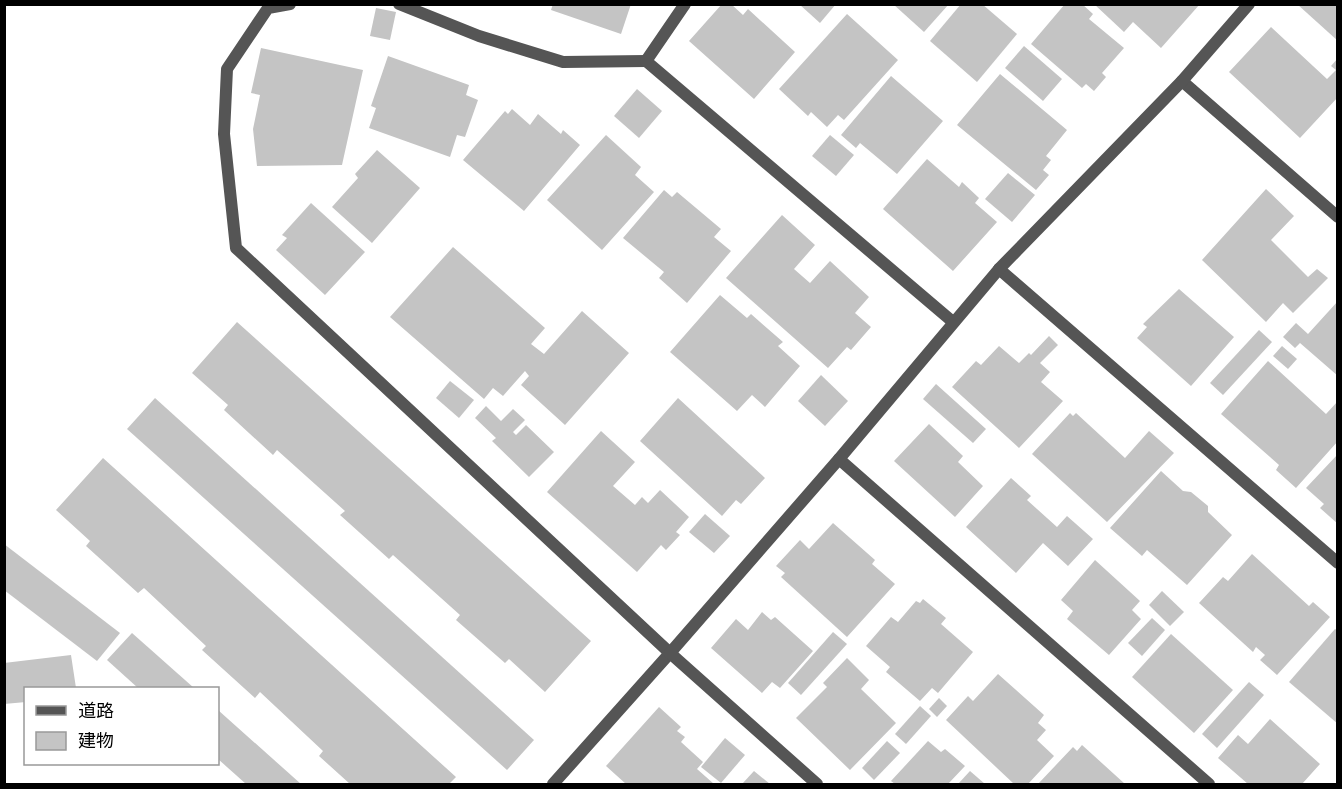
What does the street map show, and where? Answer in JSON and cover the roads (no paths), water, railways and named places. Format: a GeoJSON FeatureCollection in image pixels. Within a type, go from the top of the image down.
{"type":"FeatureCollection","features":[{"type":"Feature","properties":{"kind":"street"},"geometry":{"type":"LineString","coordinates":[[290,4],[268,8],[227,69],[224,134],[237,248],[670,653],[817,784]]}},
{"type":"Feature","properties":{"kind":"street"},"geometry":{"type":"LineString","coordinates":[[399,4],[479,36],[563,62],[646,61],[953,322]]}},
{"type":"Feature","properties":{"kind":"street"},"geometry":{"type":"LineString","coordinates":[[646,61],[685,4]]}},
{"type":"Feature","properties":{"kind":"street"},"geometry":{"type":"LineString","coordinates":[[553,784],[839,459],[999,268],[1182,81],[1249,4]]}},
{"type":"Feature","properties":{"kind":"street"},"geometry":{"type":"LineString","coordinates":[[1182,81],[1338,217]]}},
{"type":"Feature","properties":{"kind":"street"},"geometry":{"type":"LineString","coordinates":[[999,268],[1338,563]]}},
{"type":"Feature","properties":{"kind":"street"},"geometry":{"type":"LineString","coordinates":[[839,459],[1209,784]]}}]}
